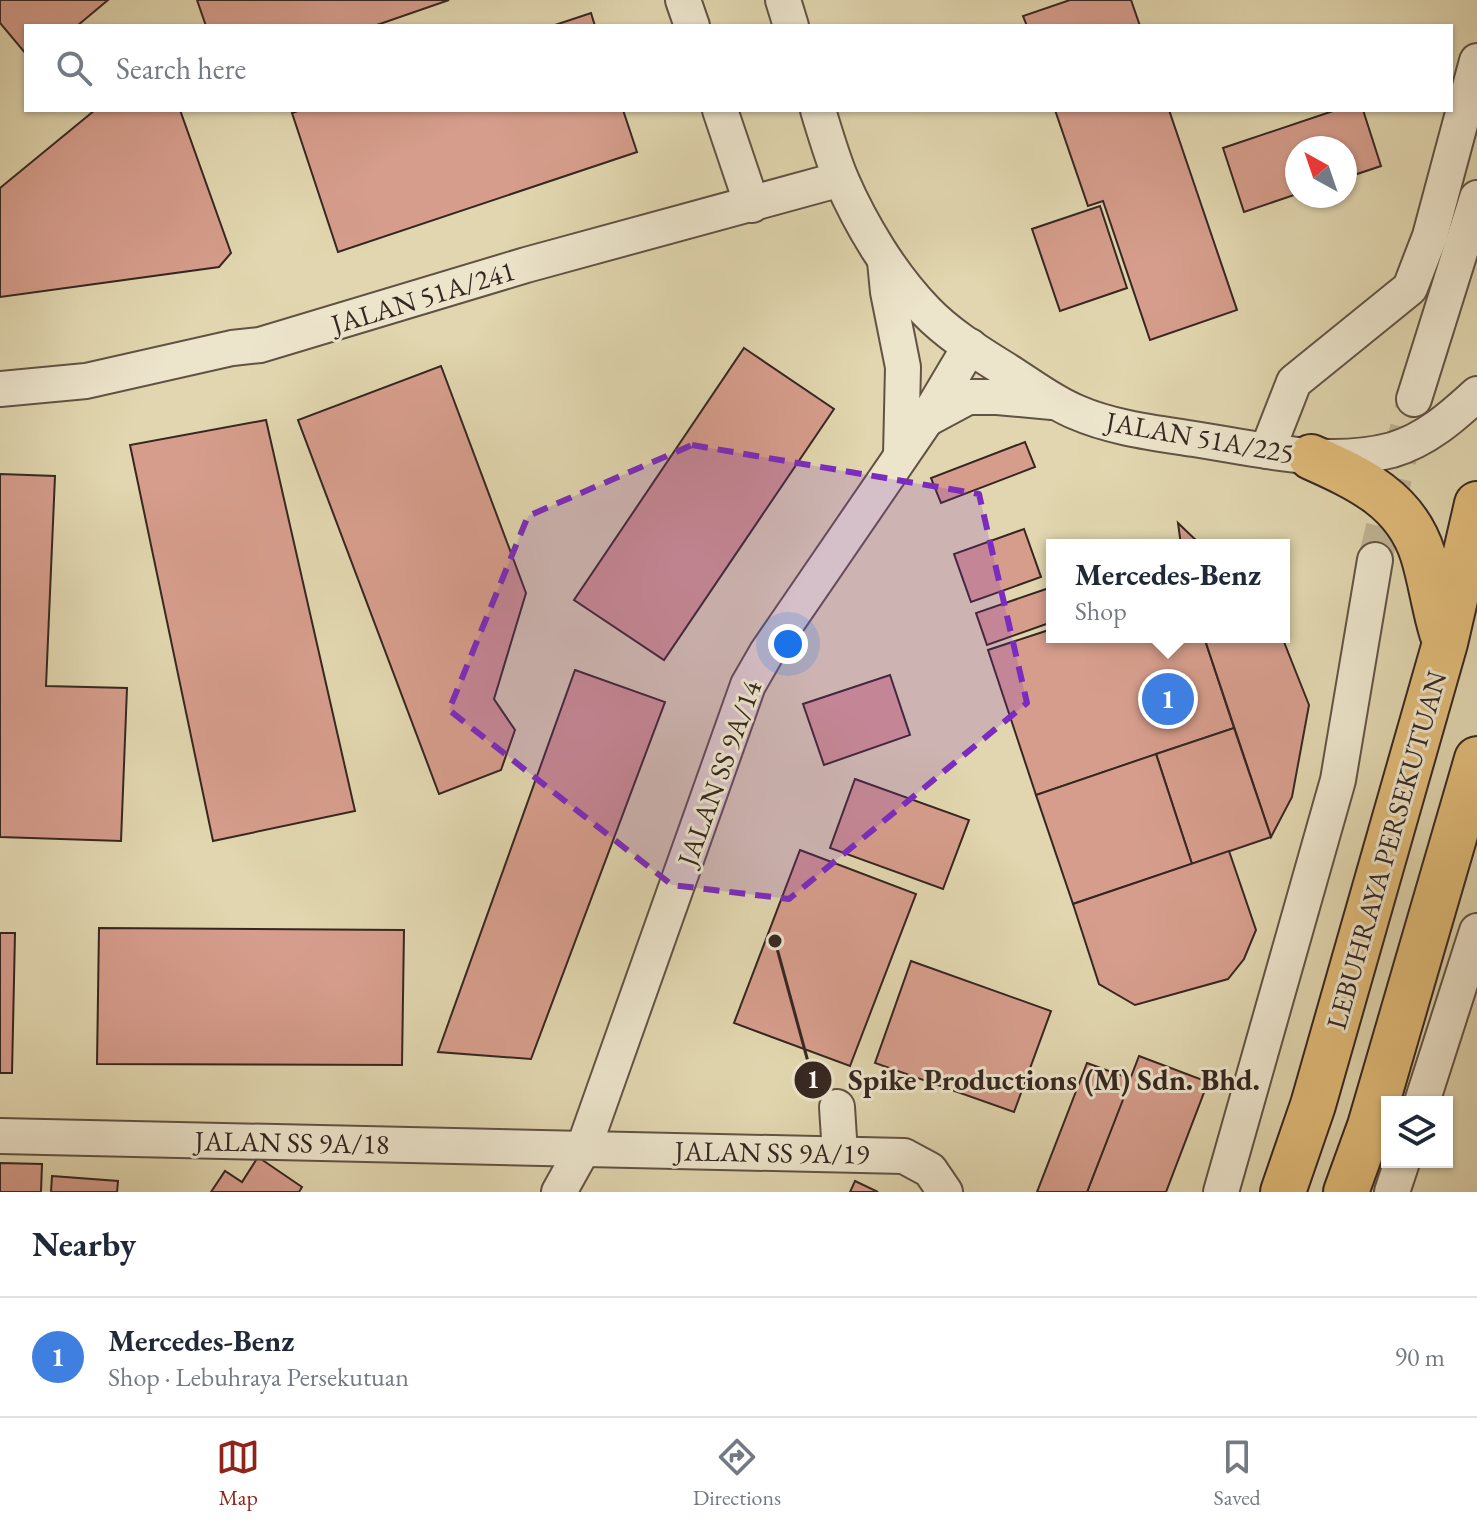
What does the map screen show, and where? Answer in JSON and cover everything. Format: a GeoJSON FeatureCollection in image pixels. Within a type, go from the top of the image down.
{"type":"FeatureCollection","features":[{"type":"Feature","properties":{"kind":"highway"},"geometry":{"type":"LineString","coordinates":[[1311,457],[1371,485],[1386,496],[1408,522],[1423,553],[1445,643]]}},
{"type":"Feature","properties":{"kind":"highway","name":"LEBUHRAYA PERSEKUTUAN"},"geometry":{"type":"LineString","coordinates":[[1283,1192],[1313,1105],[1445,643],[1477,504]]}},
{"type":"Feature","properties":{"kind":"highway"},"geometry":{"type":"LineString","coordinates":[[1346,1192],[1370,1126],[1477,759]]}},
{"type":"Feature","properties":{"kind":"street"},"geometry":{"type":"LineString","coordinates":[[683,0],[691,24]]}},
{"type":"Feature","properties":{"kind":"street"},"geometry":{"type":"LineString","coordinates":[[783,0],[790,24]]}},
{"type":"Feature","properties":{"kind":"street"},"geometry":{"type":"LineString","coordinates":[[1267,451],[1294,382],[1410,288],[1430,236],[1477,61]]}},
{"type":"Feature","properties":{"kind":"street"},"geometry":{"type":"LineString","coordinates":[[721,112],[752,205]]}},
{"type":"Feature","properties":{"kind":"street","name":"JALAN 51A/225"},"geometry":{"type":"LineString","coordinates":[[819,112],[841,179],[905,287],[928,313],[970,346],[1079,413],[1145,431],[1311,457],[1379,453],[1413,442],[1443,424],[1477,394]]}},
{"type":"Feature","properties":{"kind":"street","name":"JALAN 51A/241"},"geometry":{"type":"LineString","coordinates":[[0,389],[86,381],[232,348],[260,345],[526,265],[841,179]]}},
{"type":"Feature","properties":{"kind":"street"},"geometry":{"type":"LineString","coordinates":[[1414,399],[1477,198]]}},
{"type":"Feature","properties":{"kind":"street"},"geometry":{"type":"LineString","coordinates":[[884,255],[903,367],[901,455]]}},
{"type":"Feature","properties":{"kind":"street","name":"JALAN SS 9A/14"},"geometry":{"type":"LineString","coordinates":[[559,1192],[584,1147],[748,685],[767,652],[926,420],[970,346]]}},
{"type":"Feature","properties":{"kind":"street"},"geometry":{"type":"LineString","coordinates":[[926,420],[968,397],[1057,402]]}},
{"type":"Feature","properties":{"kind":"street"},"geometry":{"type":"LineString","coordinates":[[1221,1192],[1338,780],[1375,560]]}},
{"type":"Feature","properties":{"kind":"street"},"geometry":{"type":"LineString","coordinates":[[1424,1096],[1477,931]]}},
{"type":"Feature","properties":{"kind":"street"},"geometry":{"type":"LineString","coordinates":[[837,1107],[840,1154]]}},
{"type":"Feature","properties":{"kind":"street","name":"JALAN SS 9A/18"},"geometry":{"type":"LineString","coordinates":[[0,1136],[584,1147]]}},
{"type":"Feature","properties":{"kind":"street","name":"JALAN SS 9A/19"},"geometry":{"type":"LineString","coordinates":[[584,1147],[904,1156],[930,1170],[945,1192]]}},
{"type":"Feature","properties":{"kind":"street"},"geometry":{"type":"LineString","coordinates":[[1392,1192],[1400,1168]]}},
{"type":"Feature","properties":{"kind":"highlighted area"},"geometry":{"type":"Polygon","coordinates":[[[692,445],[979,494],[1027,703],[789,899],[672,885],[449,710],[528,516],[692,445]]]}},
{"type":"Feature","properties":{"kind":"building"},"geometry":{"type":"Polygon","coordinates":[[[0,0],[108,0],[79,24],[24,24],[24,52],[0,23],[0,0]]]}},
{"type":"Feature","properties":{"kind":"building"},"geometry":{"type":"Polygon","coordinates":[[[197,0],[449,0],[380,24],[205,24],[197,0]]]}},
{"type":"Feature","properties":{"kind":"building"},"geometry":{"type":"Polygon","coordinates":[[[1070,0],[1131,0],[1139,24],[1026,24],[1023,16],[1070,0]]]}},
{"type":"Feature","properties":{"kind":"building"},"geometry":{"type":"Polygon","coordinates":[[[591,13],[594,24],[558,24],[591,13]]]}},
{"type":"Feature","properties":{"kind":"building"},"geometry":{"type":"Polygon","coordinates":[[[93,112],[181,112],[231,253],[219,267],[0,297],[0,188],[93,112]]]}},
{"type":"Feature","properties":{"kind":"building"},"geometry":{"type":"Polygon","coordinates":[[[624,112],[637,152],[338,252],[292,113],[624,112]]]}},
{"type":"Feature","properties":{"kind":"building"},"geometry":{"type":"Polygon","coordinates":[[[1056,112],[1170,112],[1237,310],[1150,340],[1103,201],[1088,206],[1056,112]]]}},
{"type":"Feature","properties":{"kind":"building"},"geometry":{"type":"Polygon","coordinates":[[[1330,112],[1364,112],[1381,166],[1357,174],[1357,136],[1285,136],[1285,198],[1244,212],[1223,148],[1330,112]]]}},
{"type":"Feature","properties":{"kind":"building"},"geometry":{"type":"Polygon","coordinates":[[[1100,206],[1127,288],[1060,311],[1032,229],[1100,206]]]}},
{"type":"Feature","properties":{"kind":"building"},"geometry":{"type":"Polygon","coordinates":[[[744,348],[834,409],[664,660],[574,600],[744,348]]]}},
{"type":"Feature","properties":{"kind":"building"},"geometry":{"type":"Polygon","coordinates":[[[441,366],[526,593],[494,699],[515,730],[501,770],[439,794],[298,420],[441,366]]]}},
{"type":"Feature","properties":{"kind":"building"},"geometry":{"type":"Polygon","coordinates":[[[266,420],[355,811],[213,841],[130,445],[266,420]]]}},
{"type":"Feature","properties":{"kind":"building"},"geometry":{"type":"Polygon","coordinates":[[[1025,442],[1035,467],[941,503],[931,478],[1025,442]]]}},
{"type":"Feature","properties":{"kind":"building"},"geometry":{"type":"Polygon","coordinates":[[[0,474],[55,476],[46,686],[127,688],[121,841],[0,837],[0,474]]]}},
{"type":"Feature","properties":{"kind":"building"},"geometry":{"type":"Polygon","coordinates":[[[1178,523],[1195,539],[1180,539],[1178,523]]]}},
{"type":"Feature","properties":{"kind":"building"},"geometry":{"type":"Polygon","coordinates":[[[1024,529],[1041,577],[971,602],[954,554],[1024,529]]]}},
{"type":"Feature","properties":{"kind":"building"},"geometry":{"type":"Polygon","coordinates":[[[1046,589],[1046,624],[987,645],[976,613],[1046,589]]]}},
{"type":"Feature","properties":{"kind":"building"},"geometry":{"type":"Polygon","coordinates":[[[1046,631],[1046,643],[1206,643],[1234,728],[1036,795],[988,650],[1046,631]]]}},
{"type":"Feature","properties":{"kind":"building"},"geometry":{"type":"Polygon","coordinates":[[[1206,643],[1284,643],[1309,705],[1292,797],[1271,837],[1206,643]]]}},
{"type":"Feature","properties":{"kind":"building"},"geometry":{"type":"Polygon","coordinates":[[[575,670],[665,702],[531,1059],[438,1052],[575,670]]]}},
{"type":"Feature","properties":{"kind":"building"},"geometry":{"type":"Polygon","coordinates":[[[890,675],[910,735],[824,765],[803,704],[890,675]]]}},
{"type":"Feature","properties":{"kind":"building"},"geometry":{"type":"Polygon","coordinates":[[[1234,728],[1271,837],[1192,864],[1156,754],[1234,728]]]}},
{"type":"Feature","properties":{"kind":"building"},"geometry":{"type":"Polygon","coordinates":[[[1156,754],[1192,864],[1073,904],[1036,795],[1156,754]]]}},
{"type":"Feature","properties":{"kind":"building"},"geometry":{"type":"Polygon","coordinates":[[[855,779],[969,820],[943,889],[830,848],[855,779]]]}},
{"type":"Feature","properties":{"kind":"building"},"geometry":{"type":"Polygon","coordinates":[[[800,850],[916,894],[850,1066],[734,1023],[800,850]]]}},
{"type":"Feature","properties":{"kind":"building"},"geometry":{"type":"Polygon","coordinates":[[[1229,851],[1256,930],[1244,959],[1228,979],[1135,1005],[1099,984],[1073,904],[1229,851]]]}},
{"type":"Feature","properties":{"kind":"building"},"geometry":{"type":"Polygon","coordinates":[[[99,928],[404,930],[402,1065],[97,1064],[99,928]]]}},
{"type":"Feature","properties":{"kind":"building"},"geometry":{"type":"Polygon","coordinates":[[[0,933],[15,933],[12,1073],[0,1073],[0,933]]]}},
{"type":"Feature","properties":{"kind":"building"},"geometry":{"type":"Polygon","coordinates":[[[911,961],[1051,1011],[1014,1112],[875,1063],[911,961]]]}},
{"type":"Feature","properties":{"kind":"building"},"geometry":{"type":"Polygon","coordinates":[[[1139,1056],[1208,1082],[1166,1192],[1087,1192],[1139,1056]]]}},
{"type":"Feature","properties":{"kind":"building"},"geometry":{"type":"Polygon","coordinates":[[[1087,1063],[1131,1079],[1087,1192],[1037,1192],[1087,1063]]]}},
{"type":"Feature","properties":{"kind":"building"},"geometry":{"type":"Polygon","coordinates":[[[258,1157],[302,1187],[299,1192],[211,1192],[225,1171],[242,1182],[258,1157]]]}},
{"type":"Feature","properties":{"kind":"building"},"geometry":{"type":"Polygon","coordinates":[[[0,1163],[42,1164],[41,1192],[0,1192],[0,1163]]]}},
{"type":"Feature","properties":{"kind":"building"},"geometry":{"type":"Polygon","coordinates":[[[52,1176],[118,1181],[117,1192],[51,1192],[52,1176]]]}},
{"type":"Feature","properties":{"kind":"building"},"geometry":{"type":"Polygon","coordinates":[[[855,1181],[878,1192],[850,1192],[855,1181]]]}},
{"type":"Feature","properties":{"kind":"tunnel"},"geometry":{"type":"LineString","coordinates":[[1375,560],[1414,399]]}},
{"type":"Feature","properties":{"kind":"place","name":"Mercedes-Benz"},"geometry":{"type":"Point","coordinates":[1168,699]}},
{"type":"Feature","properties":{"kind":"place","name":"Spike Productions (M) Sdn. Bhd."},"geometry":{"type":"Point","coordinates":[775,941]}}]}
